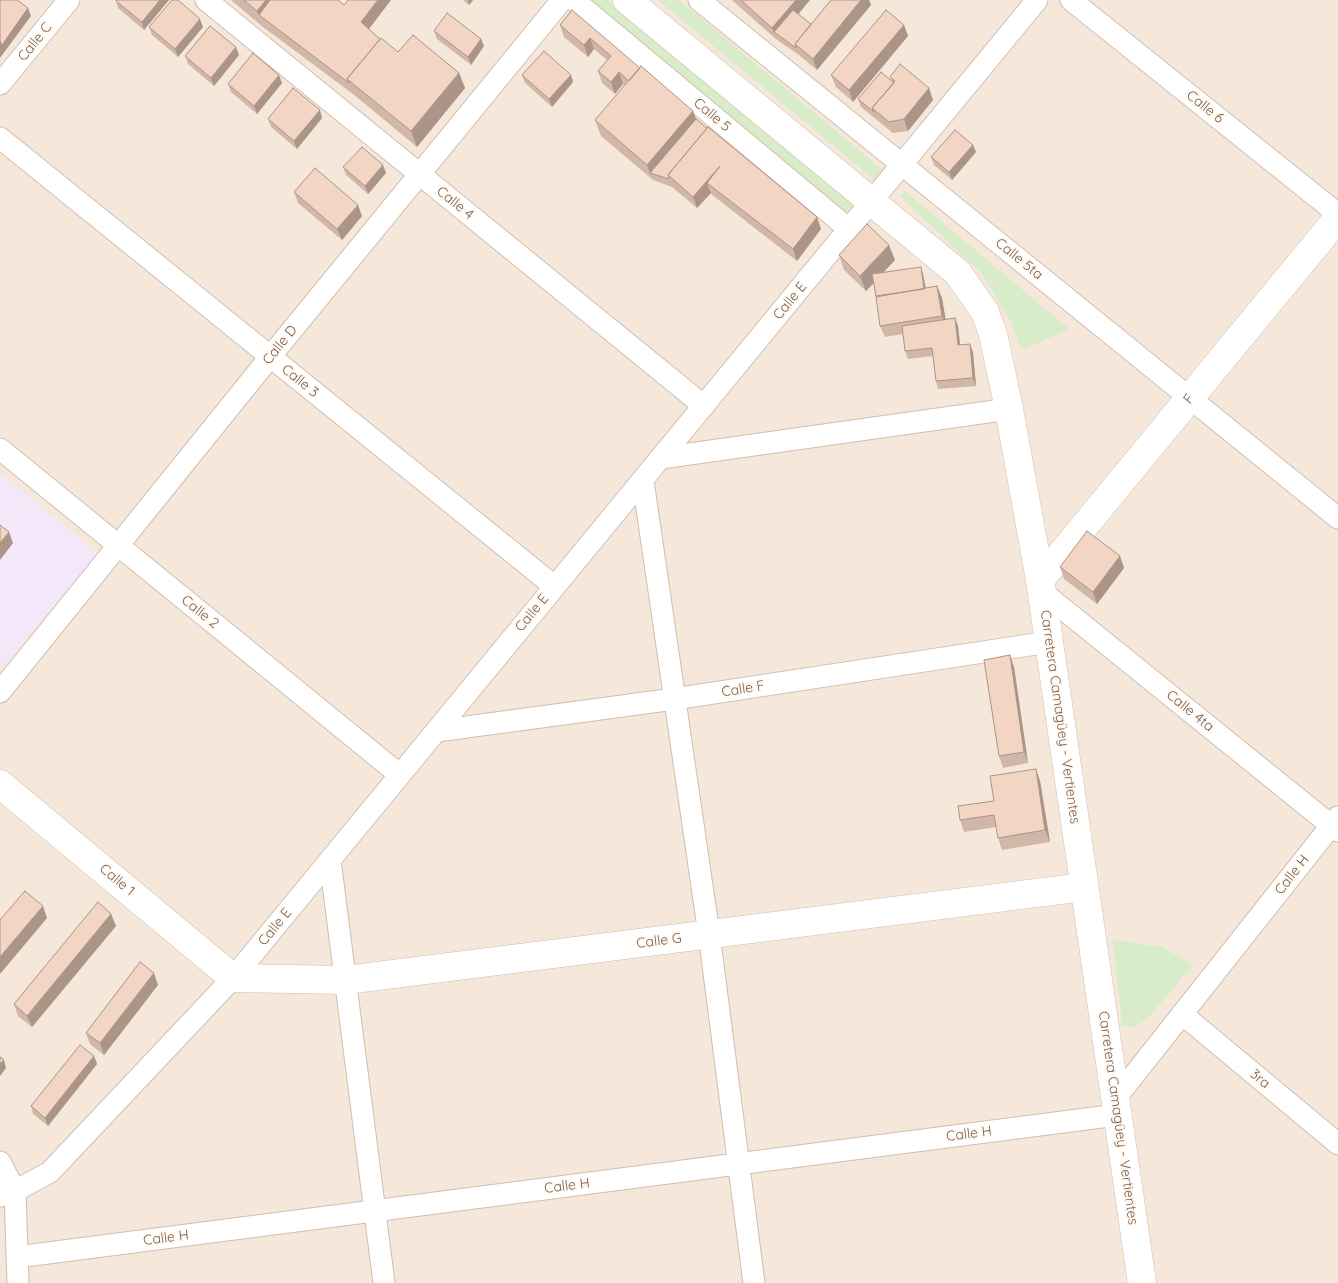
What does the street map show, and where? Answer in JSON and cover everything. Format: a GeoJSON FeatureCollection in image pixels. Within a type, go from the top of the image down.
{"type":"FeatureCollection","features":[{"type":"Feature","properties":{"kind":"street","name":"Calle C"},"geometry":{"type":"LineString","coordinates":[[0,84],[69,0]]}},
{"type":"Feature","properties":{"kind":"street","name":"Calle 4"},"geometry":{"type":"LineString","coordinates":[[206,0],[704,406]]}},
{"type":"Feature","properties":{"kind":"street","name":"Calle D"},"geometry":{"type":"LineString","coordinates":[[0,692],[270,356],[562,0]]}},
{"type":"Feature","properties":{"kind":"street","name":"Calle 5"},"geometry":{"type":"LineString","coordinates":[[574,0],[850,230]]}},
{"type":"Feature","properties":{"kind":"street"},"geometry":{"type":"LineString","coordinates":[[627,0],[873,201]]}},
{"type":"Feature","properties":{"kind":"street","name":"Calle 5ta"},"geometry":{"type":"LineString","coordinates":[[699,0],[1338,518]]}},
{"type":"Feature","properties":{"kind":"street","name":"Calle E"},"geometry":{"type":"LineString","coordinates":[[8,1194],[50,1172],[233,978],[554,586],[850,230],[1036,0]]}},
{"type":"Feature","properties":{"kind":"street","name":"Calle 6"},"geometry":{"type":"LineString","coordinates":[[1071,0],[1338,214]]}},
{"type":"Feature","properties":{"kind":"street","name":"Calle 3"},"geometry":{"type":"LineString","coordinates":[[0,138],[554,586]]}},
{"type":"Feature","properties":{"kind":"street","name":"Carretera Camagüey - Vertientes"},"geometry":{"type":"LineString","coordinates":[[873,201],[958,274],[985,312],[993,334],[1009,409],[1041,586],[1142,1283]]}},
{"type":"Feature","properties":{"kind":"street","name":"F"},"geometry":{"type":"LineString","coordinates":[[1041,586],[1190,398],[1338,218]]}},
{"type":"Feature","properties":{"kind":"street"},"geometry":{"type":"LineString","coordinates":[[661,458],[1009,409]]}},
{"type":"Feature","properties":{"kind":"street","name":"Calle 2"},"geometry":{"type":"LineString","coordinates":[[0,449],[400,775]]}},
{"type":"Feature","properties":{"kind":"street"},"geometry":{"type":"LineString","coordinates":[[643,481],[709,934],[754,1283]]}},
{"type":"Feature","properties":{"kind":"street","name":"Calle 4ta"},"geometry":{"type":"LineString","coordinates":[[1041,586],[1336,825]]}},
{"type":"Feature","properties":{"kind":"street","name":"Calle F"},"geometry":{"type":"LineString","coordinates":[[437,730],[674,699],[1049,642]]}},
{"type":"Feature","properties":{"kind":"street","name":"Calle 1"},"geometry":{"type":"LineString","coordinates":[[0,784],[233,978]]}},
{"type":"Feature","properties":{"kind":"street","name":"Calle H"},"geometry":{"type":"LineString","coordinates":[[17,1257],[739,1164],[1116,1107],[1182,1014],[1336,825]]}},
{"type":"Feature","properties":{"kind":"street"},"geometry":{"type":"LineString","coordinates":[[330,860],[384,1283]]}},
{"type":"Feature","properties":{"kind":"street","name":"Calle G"},"geometry":{"type":"LineString","coordinates":[[233,978],[346,980],[1084,887]]}},
{"type":"Feature","properties":{"kind":"street","name":"3ra"},"geometry":{"type":"LineString","coordinates":[[1182,1014],[1338,1144]]}},
{"type":"Feature","properties":{"kind":"street"},"geometry":{"type":"LineString","coordinates":[[0,1162],[8,1194],[17,1257],[18,1283]]}},
{"type":"Feature","properties":{"kind":"shaded area"},"geometry":{"type":"Polygon","coordinates":[[[0,0],[1338,0],[1338,1283],[0,1283],[0,0]]]}},
{"type":"Feature","properties":{"kind":"shaded area"},"geometry":{"type":"Polygon","coordinates":[[[0,473],[98,554],[0,669],[0,473]]]}},
{"type":"Feature","properties":{"kind":"green space"},"geometry":{"type":"Polygon","coordinates":[[[587,0],[608,0],[853,204],[844,215],[587,0]]]}},
{"type":"Feature","properties":{"kind":"green space"},"geometry":{"type":"Polygon","coordinates":[[[658,0],[679,0],[884,171],[876,181],[658,0]]]}},
{"type":"Feature","properties":{"kind":"green space"},"geometry":{"type":"Polygon","coordinates":[[[905,191],[1069,329],[1022,350],[1009,318],[981,273],[900,196],[905,191]]]}},
{"type":"Feature","properties":{"kind":"green space"},"geometry":{"type":"Polygon","coordinates":[[[1113,940],[1163,947],[1193,965],[1146,1020],[1135,1027],[1122,1025],[1113,940]]]}},
{"type":"Feature","properties":{"kind":"building"},"geometry":{"type":"Polygon","coordinates":[[[0,0],[17,0],[28,8],[2,45],[0,41],[0,0]]]}},
{"type":"Feature","properties":{"kind":"building"},"geometry":{"type":"Polygon","coordinates":[[[116,0],[160,0],[142,22],[116,0]]]}},
{"type":"Feature","properties":{"kind":"building"},"geometry":{"type":"Polygon","coordinates":[[[172,0],[178,0],[200,19],[175,49],[149,27],[172,0]]]}},
{"type":"Feature","properties":{"kind":"building"},"geometry":{"type":"Polygon","coordinates":[[[244,0],[266,0],[257,11],[244,0]]]}},
{"type":"Feature","properties":{"kind":"building"},"geometry":{"type":"Polygon","coordinates":[[[270,0],[338,0],[344,5],[348,0],[378,0],[361,22],[380,39],[347,79],[349,83],[259,15],[270,0]]]}},
{"type":"Feature","properties":{"kind":"building"},"geometry":{"type":"Polygon","coordinates":[[[741,0],[796,0],[772,28],[741,0]]]}},
{"type":"Feature","properties":{"kind":"building"},"geometry":{"type":"Polygon","coordinates":[[[831,0],[861,0],[813,59],[795,44],[831,0]]]}},
{"type":"Feature","properties":{"kind":"building"},"geometry":{"type":"Polygon","coordinates":[[[572,10],[640,68],[629,81],[619,72],[611,82],[598,71],[611,56],[590,38],[584,45],[560,25],[572,10]]]}},
{"type":"Feature","properties":{"kind":"building"},"geometry":{"type":"Polygon","coordinates":[[[793,10],[811,24],[795,44],[796,48],[774,32],[793,10]]]}},
{"type":"Feature","properties":{"kind":"building"},"geometry":{"type":"Polygon","coordinates":[[[886,10],[904,25],[849,90],[831,75],[886,10]]]}},
{"type":"Feature","properties":{"kind":"building"},"geometry":{"type":"Polygon","coordinates":[[[447,13],[481,39],[468,57],[434,31],[447,13]]]}},
{"type":"Feature","properties":{"kind":"building"},"geometry":{"type":"Polygon","coordinates":[[[210,26],[236,47],[211,78],[185,56],[210,26]]]}},
{"type":"Feature","properties":{"kind":"building"},"geometry":{"type":"Polygon","coordinates":[[[413,35],[459,73],[411,131],[347,79],[381,38],[398,52],[413,35]]]}},
{"type":"Feature","properties":{"kind":"building"},"geometry":{"type":"Polygon","coordinates":[[[544,51],[571,75],[549,99],[522,75],[544,51]]]}},
{"type":"Feature","properties":{"kind":"building"},"geometry":{"type":"Polygon","coordinates":[[[253,53],[279,75],[254,106],[228,84],[253,53]]]}},
{"type":"Feature","properties":{"kind":"building"},"geometry":{"type":"Polygon","coordinates":[[[900,64],[929,88],[904,119],[889,122],[872,108],[895,81],[890,77],[900,64]]]}},
{"type":"Feature","properties":{"kind":"building"},"geometry":{"type":"Polygon","coordinates":[[[641,66],[693,111],[647,165],[595,120],[641,66]]]}},
{"type":"Feature","properties":{"kind":"building"},"geometry":{"type":"Polygon","coordinates":[[[881,72],[894,83],[872,108],[874,112],[858,99],[881,72]]]}},
{"type":"Feature","properties":{"kind":"building"},"geometry":{"type":"Polygon","coordinates":[[[293,88],[320,110],[294,141],[268,119],[293,88]]]}},
{"type":"Feature","properties":{"kind":"building"},"geometry":{"type":"Polygon","coordinates":[[[696,119],[707,128],[668,175],[669,179],[650,173],[696,119]]]}},
{"type":"Feature","properties":{"kind":"building"},"geometry":{"type":"Polygon","coordinates":[[[708,127],[817,217],[793,249],[707,183],[720,166],[693,197],[668,175],[708,127]]]}},
{"type":"Feature","properties":{"kind":"building"},"geometry":{"type":"Polygon","coordinates":[[[955,130],[973,145],[949,172],[931,157],[955,130]]]}},
{"type":"Feature","properties":{"kind":"building"},"geometry":{"type":"Polygon","coordinates":[[[362,147],[383,165],[365,186],[343,167],[362,147]]]}},
{"type":"Feature","properties":{"kind":"building"},"geometry":{"type":"Polygon","coordinates":[[[315,168],[358,205],[337,229],[294,192],[315,168]]]}},
{"type":"Feature","properties":{"kind":"building"},"geometry":{"type":"Polygon","coordinates":[[[867,224],[889,245],[860,276],[839,255],[867,224]]]}},
{"type":"Feature","properties":{"kind":"building"},"geometry":{"type":"Polygon","coordinates":[[[921,267],[924,289],[876,296],[872,274],[921,267]]]}},
{"type":"Feature","properties":{"kind":"building"},"geometry":{"type":"Polygon","coordinates":[[[937,286],[942,316],[880,326],[876,297],[937,286]]]}},
{"type":"Feature","properties":{"kind":"building"},"geometry":{"type":"Polygon","coordinates":[[[955,318],[958,345],[970,344],[973,378],[936,381],[932,348],[905,351],[902,326],[955,318]]]}},
{"type":"Feature","properties":{"kind":"building"},"geometry":{"type":"Polygon","coordinates":[[[0,525],[9,532],[0,543],[0,525]]]}},
{"type":"Feature","properties":{"kind":"building"},"geometry":{"type":"Polygon","coordinates":[[[1087,531],[1120,556],[1093,592],[1060,567],[1087,531]]]}},
{"type":"Feature","properties":{"kind":"building"},"geometry":{"type":"Polygon","coordinates":[[[1010,655],[1024,752],[999,756],[984,660],[1010,655]]]}},
{"type":"Feature","properties":{"kind":"building"},"geometry":{"type":"Polygon","coordinates":[[[1036,769],[1045,830],[998,838],[994,815],[960,820],[958,806],[994,801],[990,776],[1036,769]]]}},
{"type":"Feature","properties":{"kind":"building"},"geometry":{"type":"Polygon","coordinates":[[[25,891],[43,906],[0,957],[0,920],[25,891]]]}},
{"type":"Feature","properties":{"kind":"building"},"geometry":{"type":"Polygon","coordinates":[[[98,902],[111,914],[27,1016],[14,1004],[98,902]]]}},
{"type":"Feature","properties":{"kind":"building"},"geometry":{"type":"Polygon","coordinates":[[[140,962],[154,973],[100,1043],[86,1033],[140,962]]]}},
{"type":"Feature","properties":{"kind":"building"},"geometry":{"type":"Polygon","coordinates":[[[80,1045],[94,1056],[45,1118],[31,1106],[80,1045]]]}}]}
